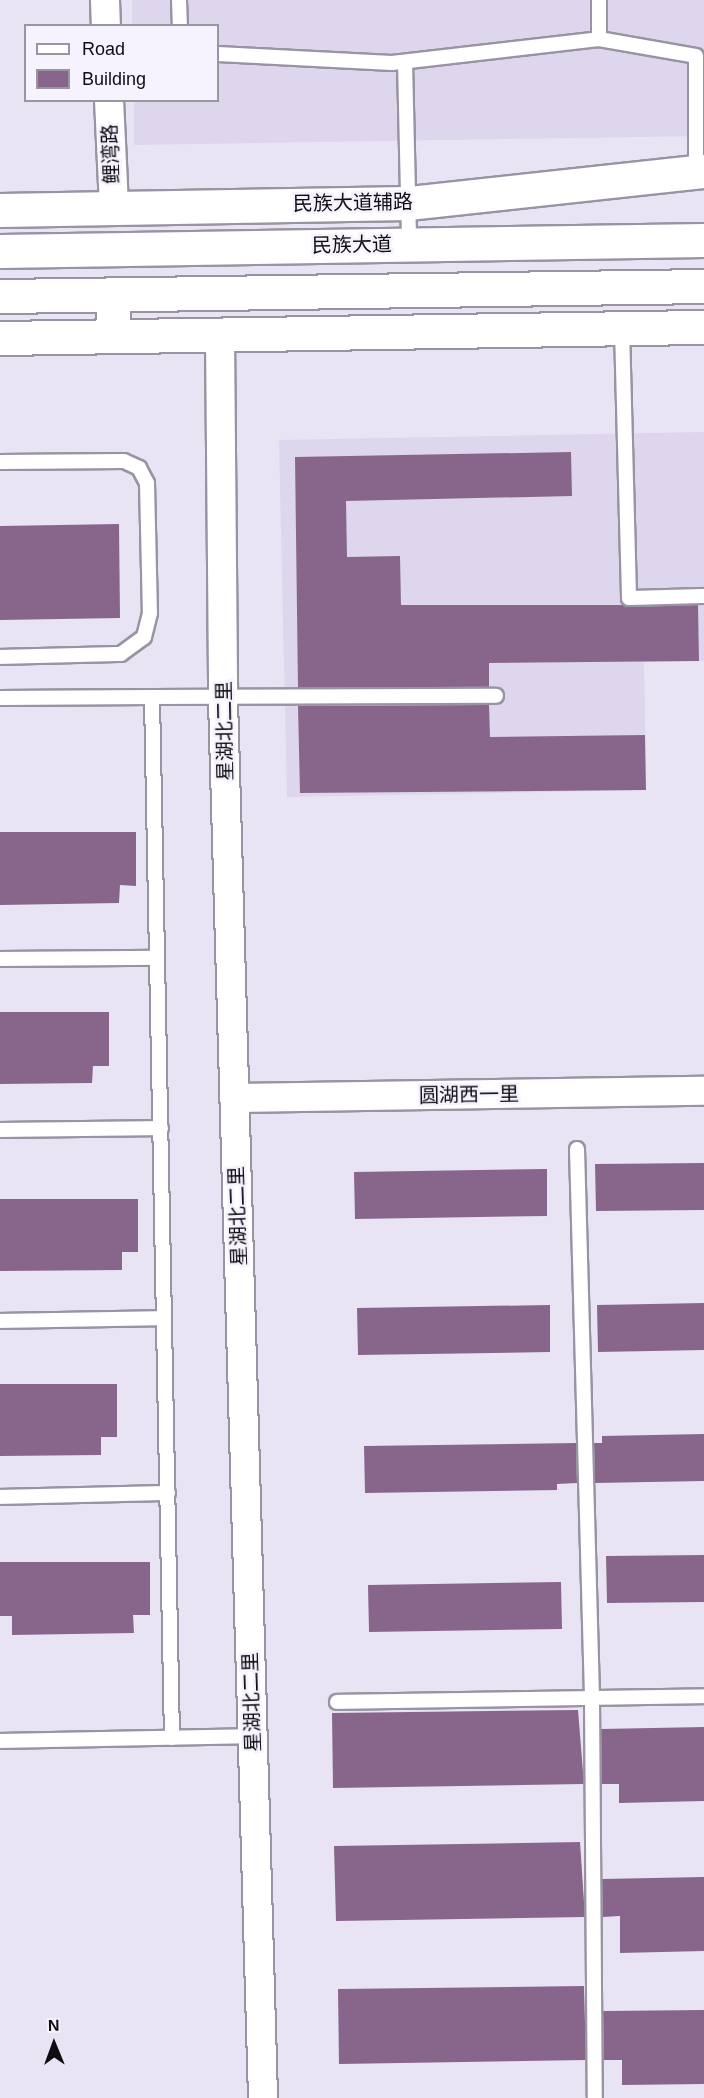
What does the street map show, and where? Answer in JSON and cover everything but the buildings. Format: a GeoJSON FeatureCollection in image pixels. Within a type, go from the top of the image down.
{"type":"FeatureCollection","features":[{"type":"Feature","properties":{"kind":"main road","name":"民族大道辅路"},"geometry":{"type":"LineString","coordinates":[[0,210],[408,203],[700,171]]}},
{"type":"Feature","properties":{"kind":"main road","name":"民族大道"},"geometry":{"type":"LineString","coordinates":[[0,251],[704,240]]}},
{"type":"Feature","properties":{"kind":"main road"},"geometry":{"type":"LineString","coordinates":[[0,296],[704,286]]}},
{"type":"Feature","properties":{"kind":"main road"},"geometry":{"type":"LineString","coordinates":[[113,295],[113,336]]}},
{"type":"Feature","properties":{"kind":"main road"},"geometry":{"type":"LineString","coordinates":[[0,338],[704,327]]}},
{"type":"Feature","properties":{"kind":"street"},"geometry":{"type":"LineString","coordinates":[[105,0],[106,24]]}},
{"type":"Feature","properties":{"kind":"street","name":"鲤湾路"},"geometry":{"type":"LineString","coordinates":[[109,102],[114,208]]}},
{"type":"Feature","properties":{"kind":"street","name":"星湖北二里"},"geometry":{"type":"LineString","coordinates":[[220,335],[223,700],[263,2098]]}},
{"type":"Feature","properties":{"kind":"street","name":"圆湖西一里"},"geometry":{"type":"LineString","coordinates":[[235,1098],[704,1091]]}},
{"type":"Feature","properties":{"kind":"lane"},"geometry":{"type":"LineString","coordinates":[[179,0],[180,24]]}},
{"type":"Feature","properties":{"kind":"lane"},"geometry":{"type":"LineString","coordinates":[[598,0],[599,39]]}},
{"type":"Feature","properties":{"kind":"lane"},"geometry":{"type":"LineString","coordinates":[[219,54],[405,62],[599,39],[696,56],[700,171]]}},
{"type":"Feature","properties":{"kind":"lane"},"geometry":{"type":"LineString","coordinates":[[405,62],[409,245]]}},
{"type":"Feature","properties":{"kind":"lane"},"geometry":{"type":"LineString","coordinates":[[622,329],[629,598],[704,596]]}},
{"type":"Feature","properties":{"kind":"lane"},"geometry":{"type":"LineString","coordinates":[[0,462],[124,461],[139,468],[147,483],[150,613],[144,637],[121,654],[0,657]]}},
{"type":"Feature","properties":{"kind":"lane"},"geometry":{"type":"LineString","coordinates":[[0,698],[152,697],[223,700],[496,696]]}},
{"type":"Feature","properties":{"kind":"lane"},"geometry":{"type":"LineString","coordinates":[[152,697],[155,958],[161,1128],[172,1738]]}},
{"type":"Feature","properties":{"kind":"lane"},"geometry":{"type":"LineString","coordinates":[[0,959],[155,958]]}},
{"type":"Feature","properties":{"kind":"lane"},"geometry":{"type":"LineString","coordinates":[[0,1130],[161,1128]]}},
{"type":"Feature","properties":{"kind":"lane"},"geometry":{"type":"LineString","coordinates":[[577,1149],[592,1698],[595,2098]]}},
{"type":"Feature","properties":{"kind":"lane"},"geometry":{"type":"LineString","coordinates":[[0,1321],[164,1318]]}},
{"type":"Feature","properties":{"kind":"lane"},"geometry":{"type":"LineString","coordinates":[[0,1497],[168,1493]]}},
{"type":"Feature","properties":{"kind":"lane"},"geometry":{"type":"LineString","coordinates":[[337,1702],[704,1696]]}},
{"type":"Feature","properties":{"kind":"lane"},"geometry":{"type":"LineString","coordinates":[[0,1741],[253,1736]]}},
{"type":"Feature","properties":{"kind":"shaded area"},"geometry":{"type":"Polygon","coordinates":[[[132,0],[704,0],[704,136],[134,145],[134,102],[219,102],[219,24],[132,24],[132,0]]]}},
{"type":"Feature","properties":{"kind":"shaded area"},"geometry":{"type":"Polygon","coordinates":[[[704,432],[704,661],[644,662],[646,790],[287,797],[279,440],[704,432]]]}}]}
